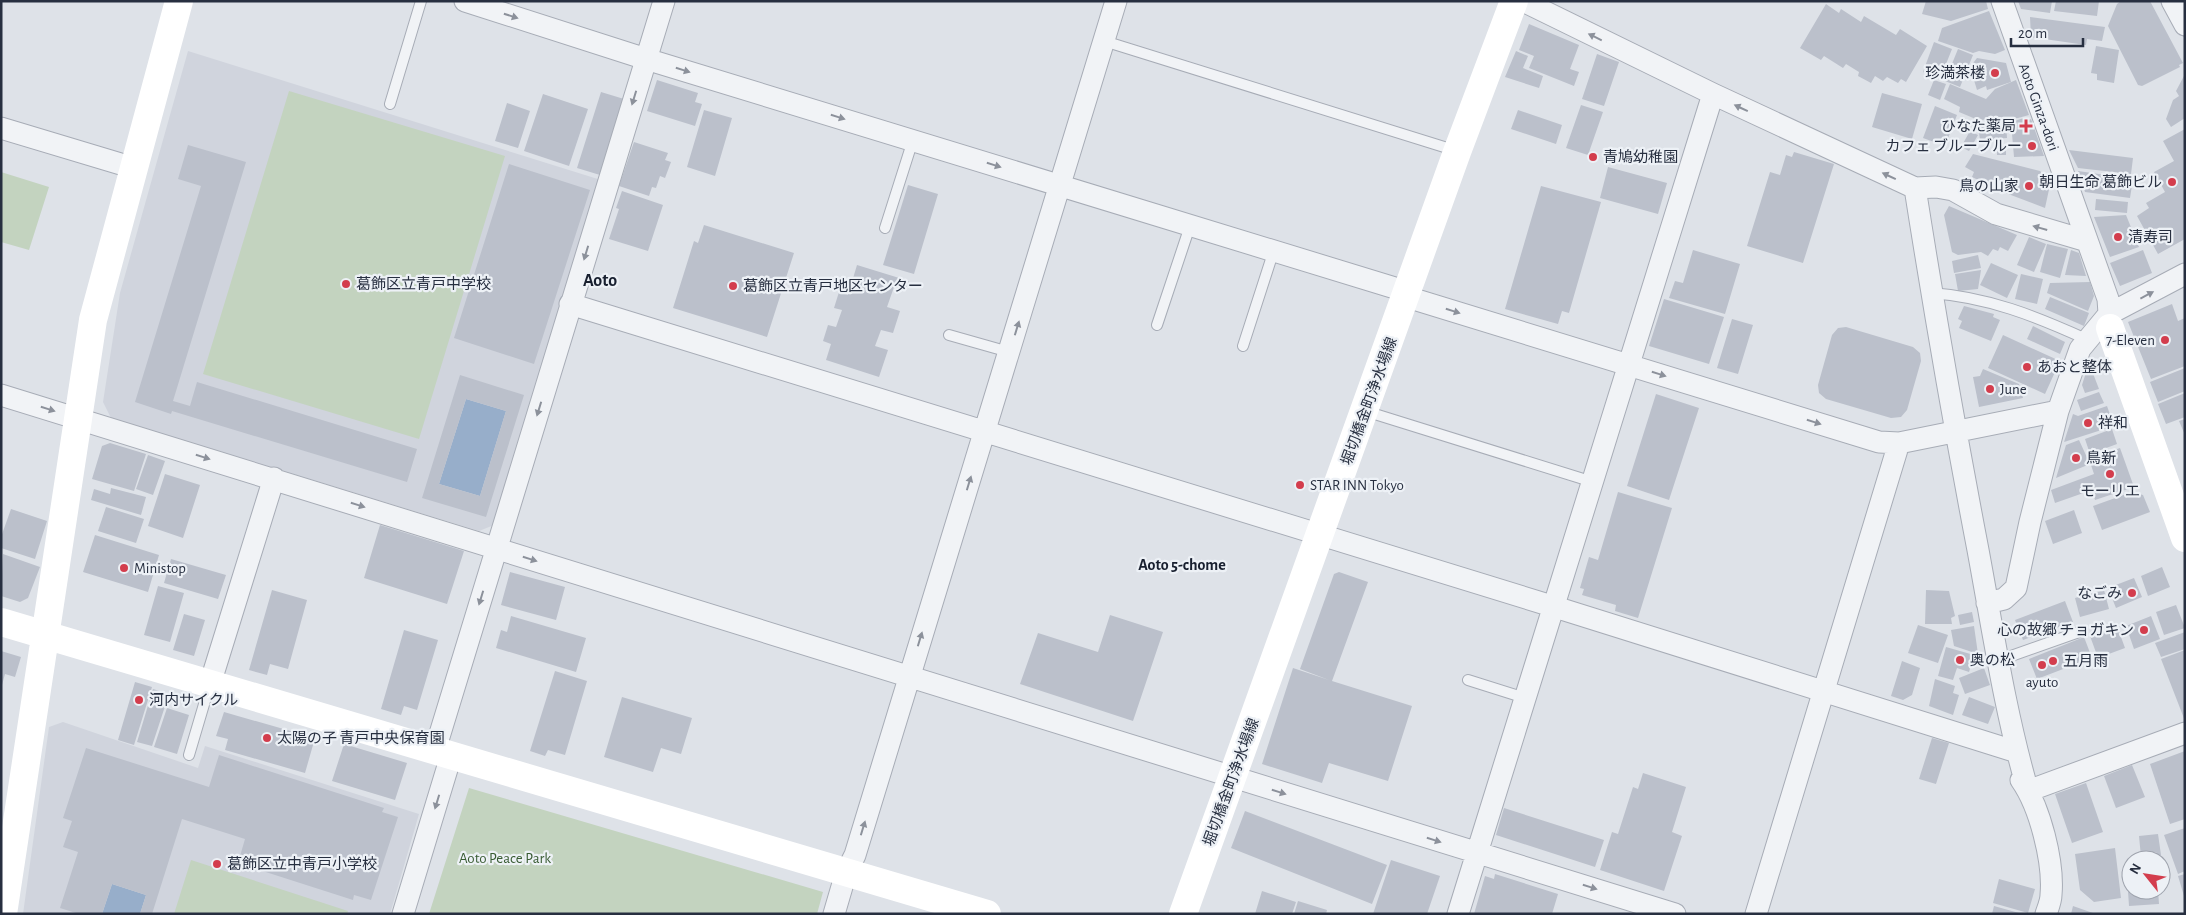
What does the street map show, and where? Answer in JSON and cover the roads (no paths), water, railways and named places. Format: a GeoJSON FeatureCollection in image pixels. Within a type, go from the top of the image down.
{"type":"FeatureCollection","features":[{"type":"Feature","properties":{"kind":"street"},"geometry":{"type":"LineString","coordinates":[[3,914],[93,320],[179,1]]}},
{"type":"Feature","properties":{"kind":"street"},"geometry":{"type":"LineString","coordinates":[[465,1],[646,59],[1274,250],[1879,442],[1899,443],[2058,411]]}},
{"type":"Feature","properties":{"kind":"street"},"geometry":{"type":"LineString","coordinates":[[403,914],[496,548],[664,1]]}},
{"type":"Feature","properties":{"kind":"street"},"geometry":{"type":"LineString","coordinates":[[834,914],[846,873],[855,855],[1116,1]]}},
{"type":"Feature","properties":{"kind":"street","name":"堀切橋金町浄水場線"},"geometry":{"type":"LineString","coordinates":[[1183,914],[1514,1]]}},
{"type":"Feature","properties":{"kind":"street"},"geometry":{"type":"LineString","coordinates":[[1523,1],[1713,94],[1915,188],[1936,187],[1953,190],[1996,214],[2087,241]]}},
{"type":"Feature","properties":{"kind":"street","name":"Aoto Ginza-dori"},"geometry":{"type":"LineString","coordinates":[[2002,1],[2108,299],[2102,327]]}},
{"type":"Feature","properties":{"kind":"street"},"geometry":{"type":"LineString","coordinates":[[2172,1],[2185,25]]}},
{"type":"Feature","properties":{"kind":"street"},"geometry":{"type":"LineString","coordinates":[[1458,914],[1713,94]]}},
{"type":"Feature","properties":{"kind":"street"},"geometry":{"type":"LineString","coordinates":[[1,128],[134,168]]}},
{"type":"Feature","properties":{"kind":"street"},"geometry":{"type":"LineString","coordinates":[[1915,188],[1931,293],[1996,662],[2017,752],[2028,791],[2049,850],[2051,896],[2046,914]]}},
{"type":"Feature","properties":{"kind":"street"},"geometry":{"type":"LineString","coordinates":[[1987,603],[2004,599],[2016,588],[2030,522],[2058,411],[2080,349],[2102,327],[2185,274]]}},
{"type":"Feature","properties":{"kind":"street"},"geometry":{"type":"LineString","coordinates":[[570,304],[1555,607],[2017,752]]}},
{"type":"Feature","properties":{"kind":"street"},"geometry":{"type":"LineString","coordinates":[[2102,327],[2185,538]]}},
{"type":"Feature","properties":{"kind":"street"},"geometry":{"type":"LineString","coordinates":[[1,395],[274,478],[908,677],[1675,914]]}},
{"type":"Feature","properties":{"kind":"street"},"geometry":{"type":"LineString","coordinates":[[1756,914],[1899,443]]}},
{"type":"Feature","properties":{"kind":"street"},"geometry":{"type":"LineString","coordinates":[[210,684],[274,478]]}},
{"type":"Feature","properties":{"kind":"street"},"geometry":{"type":"LineString","coordinates":[[1,622],[987,914]]}},
{"type":"Feature","properties":{"kind":"street"},"geometry":{"type":"LineString","coordinates":[[2028,791],[2185,733]]}},
{"type":"Feature","properties":{"kind":"street"},"geometry":{"type":"LineString","coordinates":[[1996,745],[2028,791]]}},
{"type":"Feature","properties":{"kind":"lane"},"geometry":{"type":"LineString","coordinates":[[390,104],[421,1]]}},
{"type":"Feature","properties":{"kind":"lane"},"geometry":{"type":"LineString","coordinates":[[1104,41],[1458,152]]}},
{"type":"Feature","properties":{"kind":"lane"},"geometry":{"type":"LineString","coordinates":[[885,228],[914,140]]}},
{"type":"Feature","properties":{"kind":"lane"},"geometry":{"type":"LineString","coordinates":[[1157,326],[1190,226]]}},
{"type":"Feature","properties":{"kind":"lane"},"geometry":{"type":"LineString","coordinates":[[1243,346],[1274,250]]}},
{"type":"Feature","properties":{"kind":"lane"},"geometry":{"type":"LineString","coordinates":[[1931,293],[1963,295],[2032,315],[2102,327]]}},
{"type":"Feature","properties":{"kind":"lane"},"geometry":{"type":"LineString","coordinates":[[948,335],[1010,352]]}},
{"type":"Feature","properties":{"kind":"lane"},"geometry":{"type":"LineString","coordinates":[[1365,411],[1593,482]]}},
{"type":"Feature","properties":{"kind":"lane"},"geometry":{"type":"LineString","coordinates":[[1996,662],[2079,632]]}},
{"type":"Feature","properties":{"kind":"lane"},"geometry":{"type":"LineString","coordinates":[[1468,680],[1525,698]]}},
{"type":"Feature","properties":{"kind":"lane"},"geometry":{"type":"LineString","coordinates":[[189,755],[210,684]]}},
{"type":"Feature","properties":{"kind":"water"},"geometry":{"type":"Polygon","coordinates":[[[466,399],[506,411],[480,496],[439,484],[466,399]]]}},
{"type":"Feature","properties":{"kind":"water"},"geometry":{"type":"Polygon","coordinates":[[[112,884],[146,895],[140,914],[102,914],[112,884]]]}},
{"type":"Feature","properties":{"kind":"place","name":"珍満茶楼"},"geometry":{"type":"Point","coordinates":[1995,73]}},
{"type":"Feature","properties":{"kind":"place","name":"ひなた薬局"},"geometry":{"type":"Point","coordinates":[2026,126]}},
{"type":"Feature","properties":{"kind":"place","name":"カフェ ブルーブルー"},"geometry":{"type":"Point","coordinates":[2032,146]}},
{"type":"Feature","properties":{"kind":"place","name":"青鳩幼稚園"},"geometry":{"type":"Point","coordinates":[1593,157]}},
{"type":"Feature","properties":{"kind":"place","name":"朝日生命 葛飾ビル"},"geometry":{"type":"Point","coordinates":[2172,182]}},
{"type":"Feature","properties":{"kind":"place","name":"鳥の山家"},"geometry":{"type":"Point","coordinates":[2029,186]}},
{"type":"Feature","properties":{"kind":"place","name":"清寿司"},"geometry":{"type":"Point","coordinates":[2118,237]}},
{"type":"Feature","properties":{"kind":"place","name":"葛飾区立青戸中学校"},"geometry":{"type":"Point","coordinates":[346,284]}},
{"type":"Feature","properties":{"kind":"place","name":"葛飾区立青戸地区センター"},"geometry":{"type":"Point","coordinates":[733,286]}},
{"type":"Feature","properties":{"kind":"place","name":"7-Eleven"},"geometry":{"type":"Point","coordinates":[2165,340]}},
{"type":"Feature","properties":{"kind":"place","name":"あおと整体"},"geometry":{"type":"Point","coordinates":[2027,367]}},
{"type":"Feature","properties":{"kind":"place","name":"June"},"geometry":{"type":"Point","coordinates":[1990,389]}},
{"type":"Feature","properties":{"kind":"place","name":"祥和"},"geometry":{"type":"Point","coordinates":[2088,423]}},
{"type":"Feature","properties":{"kind":"place","name":"鳥新"},"geometry":{"type":"Point","coordinates":[2076,458]}},
{"type":"Feature","properties":{"kind":"place","name":"モーリエ"},"geometry":{"type":"Point","coordinates":[2110,474]}},
{"type":"Feature","properties":{"kind":"place","name":"STAR INN Tokyo"},"geometry":{"type":"Point","coordinates":[1300,485]}},
{"type":"Feature","properties":{"kind":"place","name":"Ministop"},"geometry":{"type":"Point","coordinates":[124,568]}},
{"type":"Feature","properties":{"kind":"place","name":"なごみ"},"geometry":{"type":"Point","coordinates":[2132,593]}},
{"type":"Feature","properties":{"kind":"place","name":"心の故郷 チョガキン"},"geometry":{"type":"Point","coordinates":[2144,630]}},
{"type":"Feature","properties":{"kind":"place","name":"奥の松"},"geometry":{"type":"Point","coordinates":[1960,660]}},
{"type":"Feature","properties":{"kind":"place","name":"五月雨"},"geometry":{"type":"Point","coordinates":[2053,661]}},
{"type":"Feature","properties":{"kind":"place","name":"ayuto"},"geometry":{"type":"Point","coordinates":[2042,665]}},
{"type":"Feature","properties":{"kind":"place","name":"河内サイクル"},"geometry":{"type":"Point","coordinates":[139,700]}},
{"type":"Feature","properties":{"kind":"place","name":"太陽の子 青戸中央保育園"},"geometry":{"type":"Point","coordinates":[267,738]}},
{"type":"Feature","properties":{"kind":"place","name":"葛飾区立中青戸小学校"},"geometry":{"type":"Point","coordinates":[217,864]}},
{"type":"Feature","properties":{"kind":"district","name":"Aoto"},"geometry":{"type":"Point","coordinates":[600,280]}},
{"type":"Feature","properties":{"kind":"district","name":"Aoto 5-chome"},"geometry":{"type":"Point","coordinates":[1182,564]}},
{"type":"Feature","properties":{"kind":"park label","name":"Aoto Peace Park"},"geometry":{"type":"Point","coordinates":[505,858]}}]}
